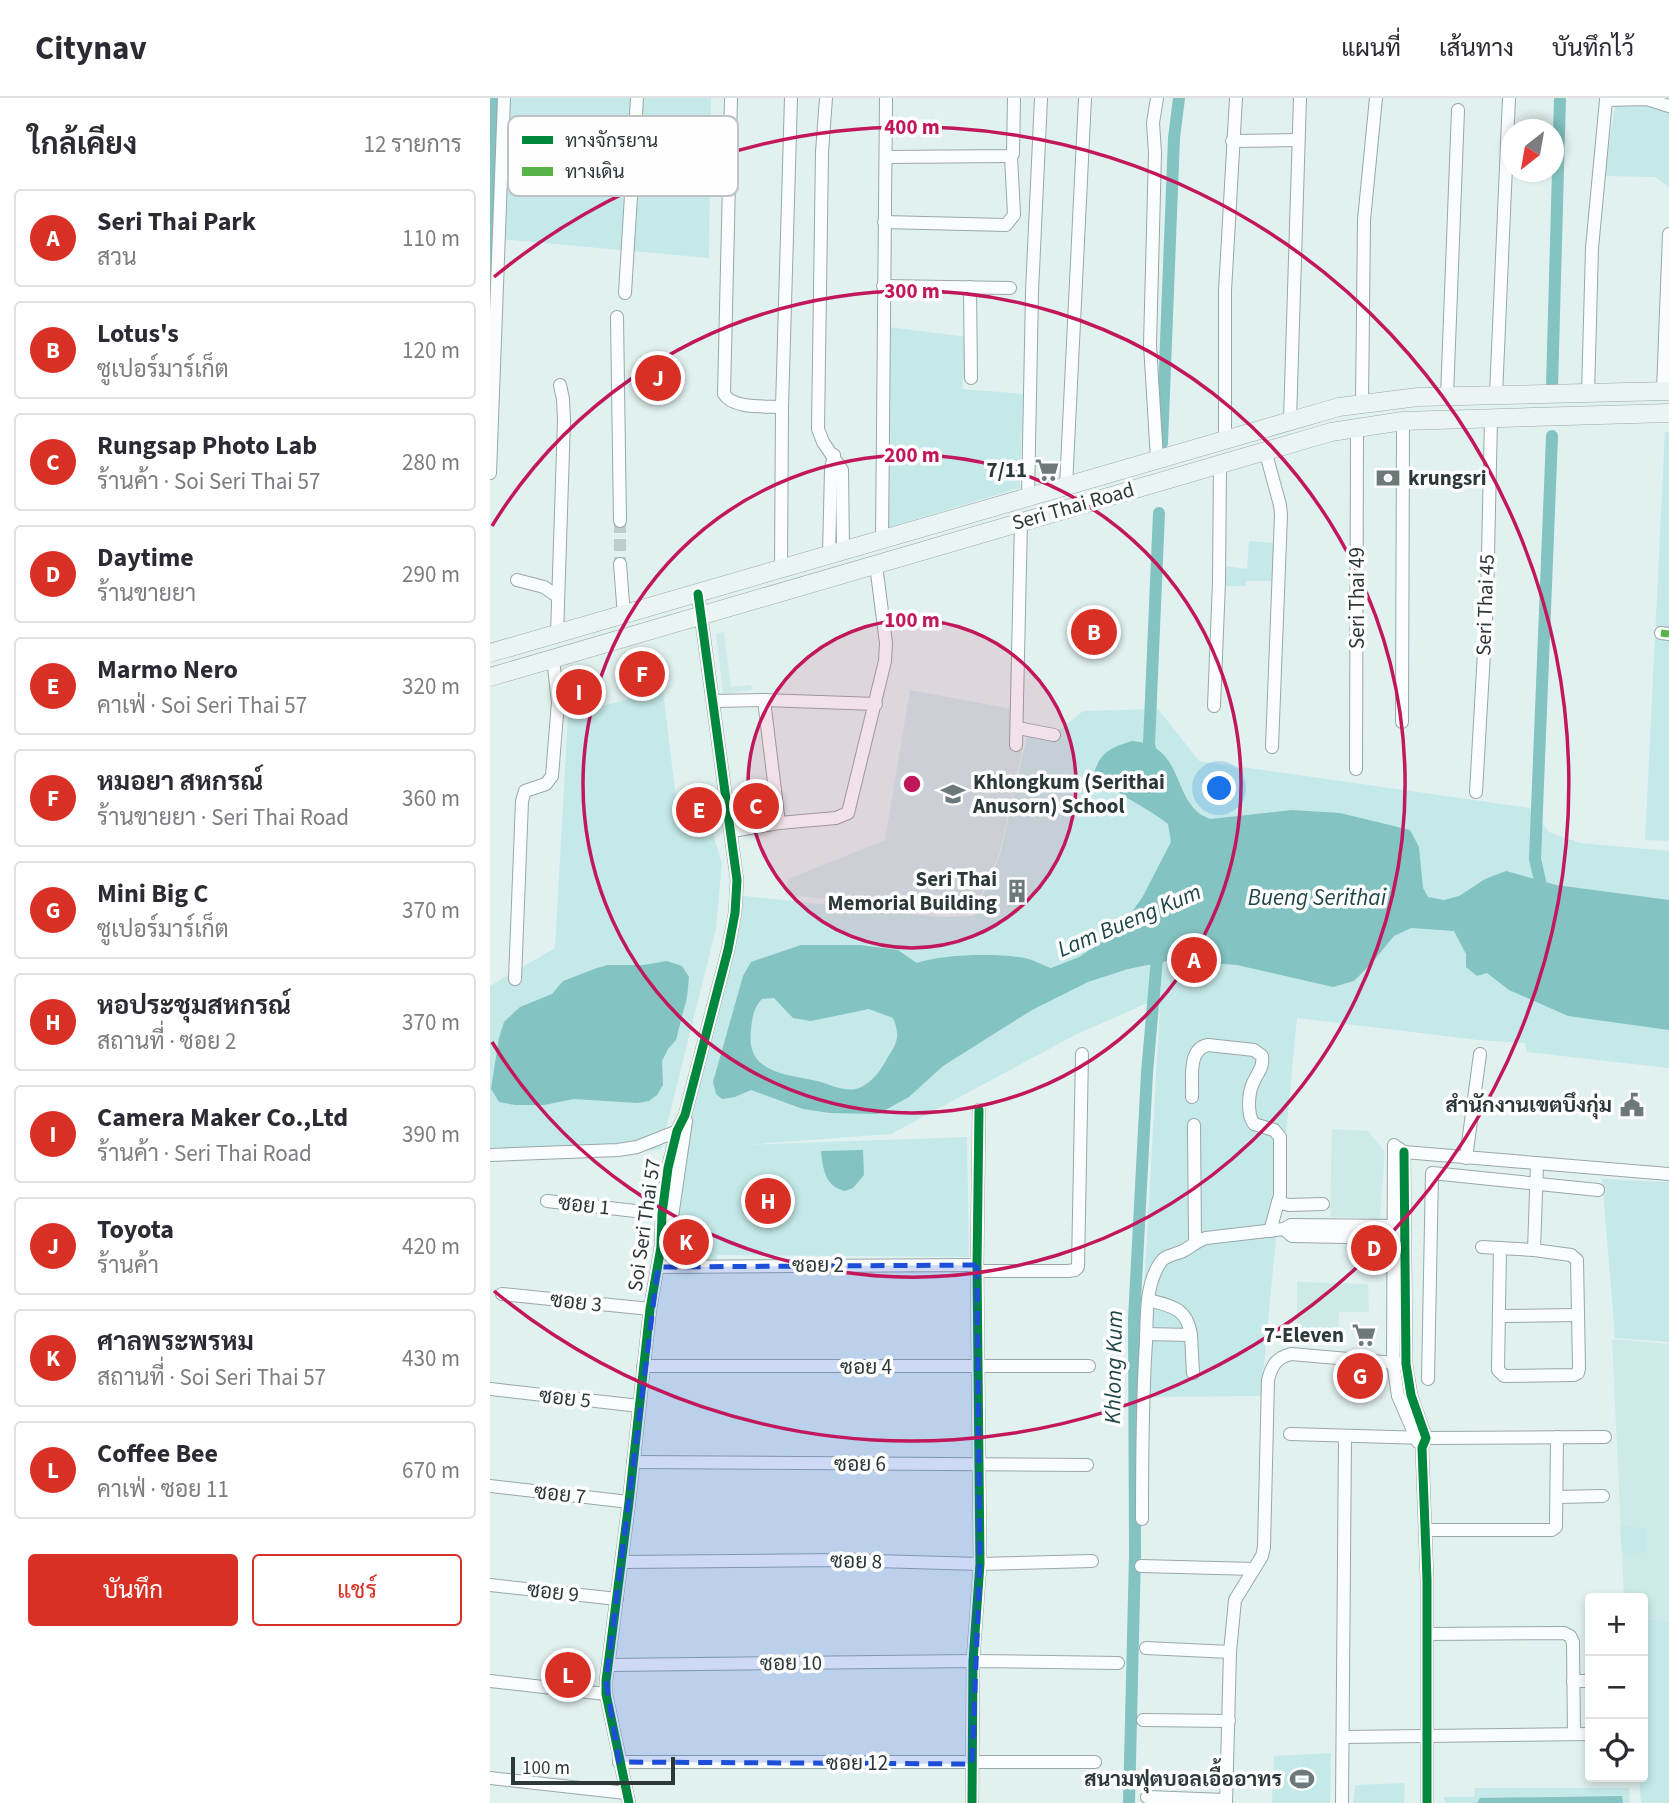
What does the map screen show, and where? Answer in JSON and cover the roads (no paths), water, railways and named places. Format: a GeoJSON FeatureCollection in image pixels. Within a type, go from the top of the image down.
{"type":"FeatureCollection","features":[{"type":"Feature","properties":{"kind":"main road","name":"Seri Thai Road"},"geometry":{"type":"LineString","coordinates":[[495,652],[1290,420],[1362,403],[1447,396],[1666,391]]}},
{"type":"Feature","properties":{"kind":"main road","name":"Seri Thai Road"},"geometry":{"type":"LineString","coordinates":[[495,675],[1265,450],[1357,426],[1403,421],[1669,413]]}},
{"type":"Feature","properties":{"kind":"street"},"geometry":{"type":"LineString","coordinates":[[490,473],[495,274],[504,98]]}},
{"type":"Feature","properties":{"kind":"street"},"geometry":{"type":"LineString","coordinates":[[636,116],[637,98]]}},
{"type":"Feature","properties":{"kind":"street"},"geometry":{"type":"LineString","coordinates":[[731,98],[731,116]]}},
{"type":"Feature","properties":{"kind":"street"},"geometry":{"type":"LineString","coordinates":[[781,569],[782,407],[791,98]]}},
{"type":"Feature","properties":{"kind":"street"},"geometry":{"type":"LineString","coordinates":[[826,98],[822,152],[818,429],[823,442],[842,470],[836,519],[836,553]]}},
{"type":"Feature","properties":{"kind":"street"},"geometry":{"type":"LineString","coordinates":[[882,540],[886,98]]}},
{"type":"Feature","properties":{"kind":"street"},"geometry":{"type":"LineString","coordinates":[[884,222],[1006,225],[1014,215],[1011,156],[1014,98]]}},
{"type":"Feature","properties":{"kind":"street"},"geometry":{"type":"LineString","coordinates":[[1028,497],[1032,292],[1041,98]]}},
{"type":"Feature","properties":{"kind":"street"},"geometry":{"type":"LineString","coordinates":[[1066,486],[1086,98]]}},
{"type":"Feature","properties":{"kind":"street"},"geometry":{"type":"LineString","coordinates":[[1157,98],[1153,123],[1155,153],[1150,345],[1157,459]]}},
{"type":"Feature","properties":{"kind":"street"},"geometry":{"type":"LineString","coordinates":[[1225,439],[1225,291],[1236,98]]}},
{"type":"Feature","properties":{"kind":"street"},"geometry":{"type":"LineString","coordinates":[[1290,420],[1300,98]]}},
{"type":"Feature","properties":{"kind":"street"},"geometry":{"type":"LineString","coordinates":[[1362,403],[1364,220],[1376,98]]}},
{"type":"Feature","properties":{"kind":"street"},"geometry":{"type":"LineString","coordinates":[[1496,395],[1510,98]]}},
{"type":"Feature","properties":{"kind":"street"},"geometry":{"type":"LineString","coordinates":[[1588,393],[1591,248],[1606,99],[1647,99],[1669,106]]}},
{"type":"Feature","properties":{"kind":"street"},"geometry":{"type":"LineString","coordinates":[[1447,396],[1458,110]]}},
{"type":"Feature","properties":{"kind":"street"},"geometry":{"type":"LineString","coordinates":[[1233,141],[1298,140]]}},
{"type":"Feature","properties":{"kind":"street"},"geometry":{"type":"LineString","coordinates":[[886,157],[1011,156]]}},
{"type":"Feature","properties":{"kind":"street"},"geometry":{"type":"LineString","coordinates":[[625,293],[631,196]]}},
{"type":"Feature","properties":{"kind":"street"},"geometry":{"type":"LineString","coordinates":[[729,196],[724,394],[728,400],[737,403],[782,407]]}},
{"type":"Feature","properties":{"kind":"street"},"geometry":{"type":"LineString","coordinates":[[1666,391],[1669,234]]}},
{"type":"Feature","properties":{"kind":"street"},"geometry":{"type":"LineString","coordinates":[[883,286],[1010,288]]}},
{"type":"Feature","properties":{"kind":"street"},"geometry":{"type":"LineString","coordinates":[[970,288],[971,378]]}},
{"type":"Feature","properties":{"kind":"street"},"geometry":{"type":"LineString","coordinates":[[617,317],[620,520]]}},
{"type":"Feature","properties":{"kind":"street"},"geometry":{"type":"LineString","coordinates":[[556,635],[564,420],[564,399],[560,385]]}},
{"type":"Feature","properties":{"kind":"street","name":"Seri Thai 45"},"geometry":{"type":"LineString","coordinates":[[1476,792],[1487,600],[1490,418]]}},
{"type":"Feature","properties":{"kind":"street"},"geometry":{"type":"LineString","coordinates":[[1402,722],[1403,421]]}},
{"type":"Feature","properties":{"kind":"street","name":"Seri Thai 49"},"geometry":{"type":"LineString","coordinates":[[1356,769],[1357,426]]}},
{"type":"Feature","properties":{"kind":"street"},"geometry":{"type":"LineString","coordinates":[[1265,450],[1281,515],[1272,747]]}},
{"type":"Feature","properties":{"kind":"street"},"geometry":{"type":"LineString","coordinates":[[1214,706],[1220,463]]}},
{"type":"Feature","properties":{"kind":"street"},"geometry":{"type":"LineString","coordinates":[[1016,745],[1021,521]]}},
{"type":"Feature","properties":{"kind":"street"},"geometry":{"type":"LineString","coordinates":[[620,564],[624,616]]}},
{"type":"Feature","properties":{"kind":"street"},"geometry":{"type":"LineString","coordinates":[[732,831],[779,823],[836,818],[848,813],[885,661],[886,643],[876,565]]}},
{"type":"Feature","properties":{"kind":"street"},"geometry":{"type":"LineString","coordinates":[[517,580],[544,587],[557,596]]}},
{"type":"Feature","properties":{"kind":"street","name":"Soi Seri Thai 57"},"geometry":{"type":"LineString","coordinates":[[661,1247],[672,1217],[685,1115],[728,950],[735,913],[737,880],[698,594]]}},
{"type":"Feature","properties":{"kind":"street"},"geometry":{"type":"LineString","coordinates":[[515,979],[522,801],[525,791],[546,784],[552,776],[558,715],[553,659]]}},
{"type":"Feature","properties":{"kind":"street"},"geometry":{"type":"LineString","coordinates":[[764,700],[779,823]]}},
{"type":"Feature","properties":{"kind":"street"},"geometry":{"type":"LineString","coordinates":[[714,701],[876,704]]}},
{"type":"Feature","properties":{"kind":"street"},"geometry":{"type":"LineString","coordinates":[[1018,729],[1054,735]]}},
{"type":"Feature","properties":{"kind":"street"},"geometry":{"type":"LineString","coordinates":[[1192,1097],[1194,1056],[1200,1046],[1254,1050],[1262,1056],[1262,1068],[1251,1090],[1249,1115],[1254,1124],[1274,1130],[1280,1137],[1277,1230]]}},
{"type":"Feature","properties":{"kind":"street","name":"ซอย 2"},"geometry":{"type":"LineString","coordinates":[[659,1267],[1075,1270],[1078,1267],[1082,1054]]}},
{"type":"Feature","properties":{"kind":"street"},"geometry":{"type":"LineString","coordinates":[[1466,1158],[1480,1054]]}},
{"type":"Feature","properties":{"kind":"street"},"geometry":{"type":"LineString","coordinates":[[972,1803],[973,1661],[980,1564],[977,1268],[979,1110]]}},
{"type":"Feature","properties":{"kind":"street"},"geometry":{"type":"LineString","coordinates":[[1194,1125],[1195,1241]]}},
{"type":"Feature","properties":{"kind":"street"},"geometry":{"type":"LineString","coordinates":[[490,1155],[618,1150],[637,1147],[682,1130]]}},
{"type":"Feature","properties":{"kind":"street","name":"Soi Seri Thai 57"},"geometry":{"type":"LineString","coordinates":[[628,1798],[606,1694],[608,1665],[650,1309],[659,1267],[669,1159],[682,1130]]}},
{"type":"Feature","properties":{"kind":"street"},"geometry":{"type":"LineString","coordinates":[[1420,1441],[1398,1396],[1393,1362],[1399,1282],[1399,1148],[1466,1158],[1669,1174]]}},
{"type":"Feature","properties":{"kind":"street"},"geometry":{"type":"LineString","coordinates":[[1534,1250],[1537,1164]]}},
{"type":"Feature","properties":{"kind":"street"},"geometry":{"type":"LineString","coordinates":[[1427,1379],[1430,1176],[1434,1172],[1598,1190]]}},
{"type":"Feature","properties":{"kind":"street","name":"ซอย 1"},"geometry":{"type":"LineString","coordinates":[[547,1201],[662,1214]]}},
{"type":"Feature","properties":{"kind":"street"},"geometry":{"type":"LineString","coordinates":[[1278,1202],[1289,1205],[1323,1204]]}},
{"type":"Feature","properties":{"kind":"street"},"geometry":{"type":"LineString","coordinates":[[1142,1519],[1142,1406],[1146,1334],[1152,1284],[1160,1262],[1167,1256],[1183,1251],[1195,1241],[1291,1226],[1429,1234]]}},
{"type":"Feature","properties":{"kind":"street"},"geometry":{"type":"LineString","coordinates":[[1482,1247],[1500,1248],[1534,1250],[1576,1256],[1578,1373],[1570,1376],[1504,1376],[1498,1370],[1500,1248]]}},
{"type":"Feature","properties":{"kind":"street"},"geometry":{"type":"LineString","coordinates":[[1399,1282],[1406,1364],[1420,1441],[1426,1530],[1427,1803]]}},
{"type":"Feature","properties":{"kind":"street","name":"ซอย 3"},"geometry":{"type":"LineString","coordinates":[[502,1294],[650,1309]]}},
{"type":"Feature","properties":{"kind":"street"},"geometry":{"type":"LineString","coordinates":[[1149,1300],[1167,1305],[1184,1315],[1189,1323],[1193,1373]]}},
{"type":"Feature","properties":{"kind":"street"},"geometry":{"type":"LineString","coordinates":[[1499,1316],[1578,1315]]}},
{"type":"Feature","properties":{"kind":"street"},"geometry":{"type":"LineString","coordinates":[[1146,1334],[1191,1335]]}},
{"type":"Feature","properties":{"kind":"street"},"geometry":{"type":"LineString","coordinates":[[1147,1797],[1226,1802],[1230,1652],[1235,1600],[1262,1556],[1264,1547],[1268,1380],[1272,1366],[1280,1357],[1291,1354],[1406,1364]]}},
{"type":"Feature","properties":{"kind":"street","name":"ซอย 4"},"geometry":{"type":"LineString","coordinates":[[643,1366],[1089,1367]]}},
{"type":"Feature","properties":{"kind":"street","name":"ซอย 5"},"geometry":{"type":"LineString","coordinates":[[491,1389],[639,1406]]}},
{"type":"Feature","properties":{"kind":"street"},"geometry":{"type":"LineString","coordinates":[[1290,1434],[1420,1441],[1605,1437]]}},
{"type":"Feature","properties":{"kind":"street"},"geometry":{"type":"LineString","coordinates":[[1342,1803],[1345,1436]]}},
{"type":"Feature","properties":{"kind":"street"},"geometry":{"type":"LineString","coordinates":[[1426,1530],[1552,1530],[1556,1527],[1557,1437]]}},
{"type":"Feature","properties":{"kind":"street","name":"ซอย 6"},"geometry":{"type":"LineString","coordinates":[[633,1462],[1087,1465]]}},
{"type":"Feature","properties":{"kind":"street","name":"ซอย 7"},"geometry":{"type":"LineString","coordinates":[[490,1486],[629,1502]]}},
{"type":"Feature","properties":{"kind":"street"},"geometry":{"type":"LineString","coordinates":[[1557,1497],[1603,1496]]}},
{"type":"Feature","properties":{"kind":"street","name":"ซอย 8"},"geometry":{"type":"LineString","coordinates":[[621,1562],[841,1560],[980,1564],[1092,1561]]}},
{"type":"Feature","properties":{"kind":"street"},"geometry":{"type":"LineString","coordinates":[[1141,1566],[1254,1569]]}},
{"type":"Feature","properties":{"kind":"street","name":"ซอย 9"},"geometry":{"type":"LineString","coordinates":[[490,1585],[617,1599]]}},
{"type":"Feature","properties":{"kind":"street"},"geometry":{"type":"LineString","coordinates":[[1427,1634],[1564,1633],[1573,1642],[1574,1734]]}},
{"type":"Feature","properties":{"kind":"street"},"geometry":{"type":"LineString","coordinates":[[1146,1648],[1230,1652]]}},
{"type":"Feature","properties":{"kind":"street","name":"ซอย 10"},"geometry":{"type":"LineString","coordinates":[[608,1665],[973,1661],[1118,1663]]}},
{"type":"Feature","properties":{"kind":"street"},"geometry":{"type":"LineString","coordinates":[[490,1681],[606,1694]]}},
{"type":"Feature","properties":{"kind":"street"},"geometry":{"type":"LineString","coordinates":[[1573,1681],[1585,1681]]}},
{"type":"Feature","properties":{"kind":"street"},"geometry":{"type":"LineString","coordinates":[[1143,1720],[1229,1721]]}},
{"type":"Feature","properties":{"kind":"street"},"geometry":{"type":"LineString","coordinates":[[1343,1737],[1585,1734]]}},
{"type":"Feature","properties":{"kind":"street","name":"ซอย 12"},"geometry":{"type":"LineString","coordinates":[[619,1762],[1095,1762]]}},
{"type":"Feature","properties":{"kind":"street"},"geometry":{"type":"LineString","coordinates":[[490,1778],[628,1798]]}},
{"type":"Feature","properties":{"kind":"water","name":"Bueng Serithai"},"geometry":{"type":"Polygon","coordinates":[[[1132,741],[1150,745],[1162,753],[1197,812],[1210,819],[1292,810],[1340,813],[1410,830],[1419,847],[1423,888],[1428,897],[1444,900],[1459,896],[1485,879],[1506,871],[1556,885],[1669,900],[1669,1030],[1568,1016],[1509,990],[1487,973],[1477,976],[1466,967],[1466,954],[1454,931],[1411,928],[1394,936],[1354,981],[1333,987],[1237,965],[1172,960],[1128,969],[1088,982],[1032,1010],[943,1066],[909,1097],[878,1114],[830,1113],[803,1109],[751,1090],[722,1099],[716,1094],[713,1082],[743,976],[751,962],[801,945],[860,945],[898,950],[917,963],[955,956],[1000,955],[1025,958],[1051,968],[1079,957],[1118,931],[1142,898],[1171,842],[1168,824],[1111,788],[1094,773],[1104,755],[1113,748],[1132,741]],[[774,998],[762,999],[755,1009],[751,1025],[754,1055],[761,1063],[780,1073],[843,1089],[859,1088],[872,1079],[896,1043],[897,1029],[893,1018],[869,1009],[811,1021],[793,1018],[774,998]]]}},
{"type":"Feature","properties":{"kind":"water"},"geometry":{"type":"Polygon","coordinates":[[[667,961],[682,966],[689,977],[676,1040],[662,1061],[663,1085],[657,1095],[649,1101],[638,1103],[574,1099],[544,1105],[499,1102],[491,1089],[499,1038],[504,1022],[520,1007],[552,994],[563,981],[597,968],[667,961]]]}},
{"type":"Feature","properties":{"kind":"water"},"geometry":{"type":"Polygon","coordinates":[[[863,1150],[864,1175],[853,1188],[845,1191],[833,1186],[824,1171],[821,1151],[863,1150]]]}},
{"type":"Feature","properties":{"kind":"water"},"geometry":{"type":"Polygon","coordinates":[[[1622,1796],[1623,1803],[1477,1803],[1480,1798],[1622,1796]]]}},
{"type":"Feature","properties":{"kind":"waterway"},"geometry":{"type":"LineString","coordinates":[[490,291],[495,98]]}},
{"type":"Feature","properties":{"kind":"waterway"},"geometry":{"type":"LineString","coordinates":[[1162,443],[1174,138],[1179,98]]}},
{"type":"Feature","properties":{"kind":"waterway"},"geometry":{"type":"LineString","coordinates":[[1552,386],[1560,98]]}},
{"type":"Feature","properties":{"kind":"waterway"},"geometry":{"type":"LineString","coordinates":[[1540,897],[1535,859],[1552,436]]}},
{"type":"Feature","properties":{"kind":"waterway"},"geometry":{"type":"LineString","coordinates":[[1152,757],[1149,744],[1159,513]]}},
{"type":"Feature","properties":{"kind":"waterway","name":"Khlong Kum"},"geometry":{"type":"LineString","coordinates":[[1129,1803],[1135,1555],[1134,1319],[1147,1073],[1158,947]]}},
{"type":"Feature","properties":{"kind":"tunnel"},"geometry":{"type":"LineString","coordinates":[[620,521],[620,564]]}},
{"type":"Feature","properties":{"kind":"place","name":"Toyota"},"geometry":{"type":"Point","coordinates":[658,378]}},
{"type":"Feature","properties":{"kind":"place","name":"7/11"},"geometry":{"type":"Point","coordinates":[1047,470]}},
{"type":"Feature","properties":{"kind":"place","name":"krungsri"},"geometry":{"type":"Point","coordinates":[1388,478]}},
{"type":"Feature","properties":{"kind":"place","name":"Lotus's"},"geometry":{"type":"Point","coordinates":[1094,632]}},
{"type":"Feature","properties":{"kind":"place","name":"หมอยา สหกรณ์"},"geometry":{"type":"Point","coordinates":[642,674]}},
{"type":"Feature","properties":{"kind":"place","name":"Camera Maker Co.,Ltd"},"geometry":{"type":"Point","coordinates":[579,692]}},
{"type":"Feature","properties":{"kind":"place","name":"Khlongkum (Serithai Anusorn) School"},"geometry":{"type":"Point","coordinates":[953,794]}},
{"type":"Feature","properties":{"kind":"place","name":"Rungsap Photo Lab"},"geometry":{"type":"Point","coordinates":[756,806]}},
{"type":"Feature","properties":{"kind":"place","name":"Marmo Nero"},"geometry":{"type":"Point","coordinates":[699,810]}},
{"type":"Feature","properties":{"kind":"place","name":"Seri Thai Memorial Building"},"geometry":{"type":"Point","coordinates":[1017,891]}},
{"type":"Feature","properties":{"kind":"place","name":"Seri Thai Park"},"geometry":{"type":"Point","coordinates":[1194,960]}},
{"type":"Feature","properties":{"kind":"place","name":"สำนักงานเขตบึงกุ่ม"},"geometry":{"type":"Point","coordinates":[1632,1105]}},
{"type":"Feature","properties":{"kind":"place","name":"หอประชุมสหกรณ์"},"geometry":{"type":"Point","coordinates":[768,1201]}},
{"type":"Feature","properties":{"kind":"place","name":"ศาลพระพรหม"},"geometry":{"type":"Point","coordinates":[686,1242]}},
{"type":"Feature","properties":{"kind":"place","name":"Daytime"},"geometry":{"type":"Point","coordinates":[1374,1248]}},
{"type":"Feature","properties":{"kind":"place","name":"7-Eleven"},"geometry":{"type":"Point","coordinates":[1364,1335]}},
{"type":"Feature","properties":{"kind":"place","name":"Mini Big C"},"geometry":{"type":"Point","coordinates":[1360,1376]}},
{"type":"Feature","properties":{"kind":"place","name":"Coffee Bee"},"geometry":{"type":"Point","coordinates":[568,1675]}},
{"type":"Feature","properties":{"kind":"place","name":"สนามฟุตบอลเอื้ออาทร"},"geometry":{"type":"Point","coordinates":[1302,1779]}},
{"type":"Feature","properties":{"kind":"water label","name":"Lam Bueng Kum"},"geometry":{"type":"Point","coordinates":[1129,920]}}]}
